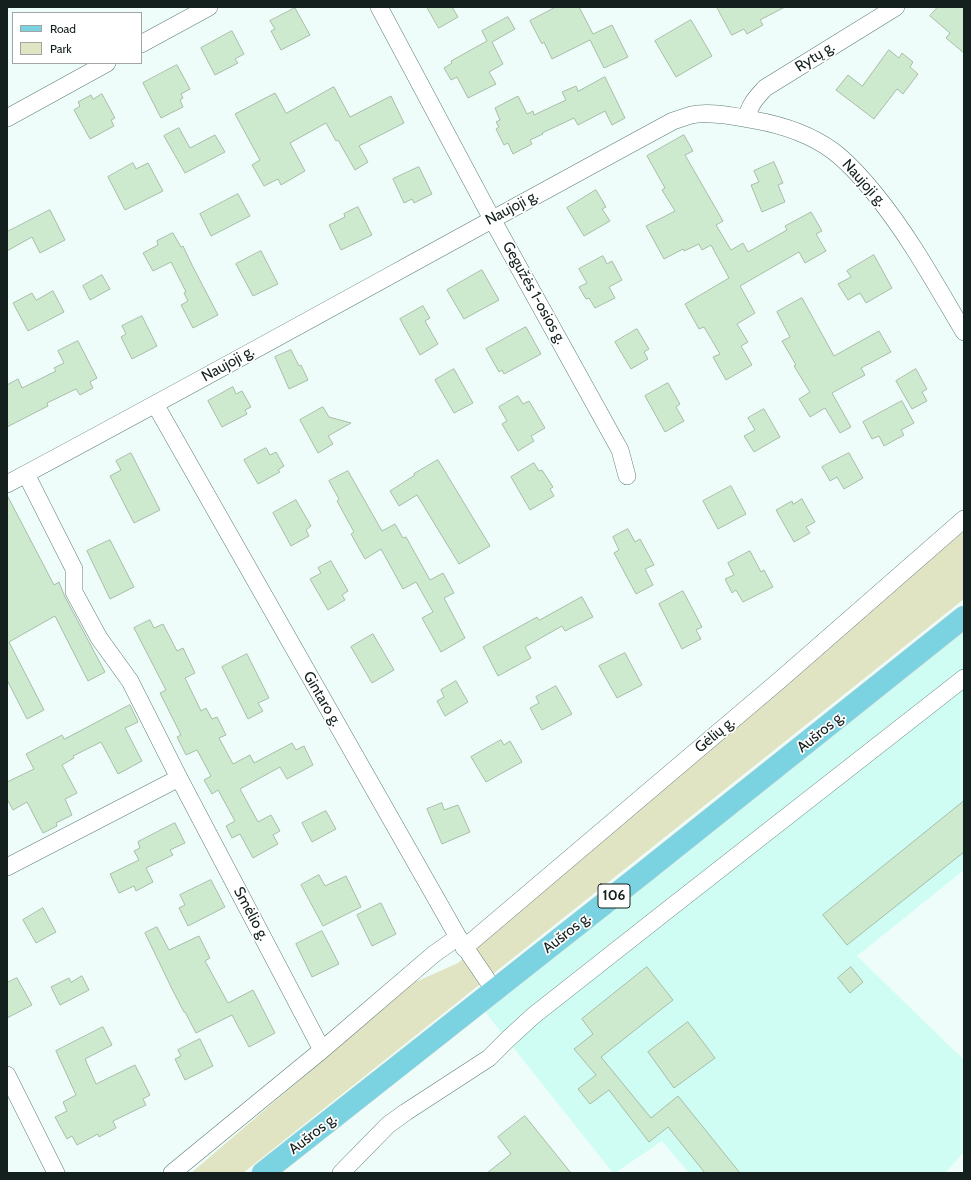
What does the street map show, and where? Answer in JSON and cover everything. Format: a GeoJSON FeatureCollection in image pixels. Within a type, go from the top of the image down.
{"type":"FeatureCollection","features":[{"type":"Feature","properties":{"kind":"main road","name":"Aušros g."},"geometry":{"type":"LineString","coordinates":[[263,1173],[964,618]]}},
{"type":"Feature","properties":{"kind":"street"},"geometry":{"type":"LineString","coordinates":[[142,43],[209,7]]}},
{"type":"Feature","properties":{"kind":"street","name":"Gegužės 1-osios g."},"geometry":{"type":"LineString","coordinates":[[379,7],[492,219],[620,450],[627,476]]}},
{"type":"Feature","properties":{"kind":"street","name":"Rytų g."},"geometry":{"type":"LineString","coordinates":[[747,118],[748,110],[754,100],[765,88],[896,7]]}},
{"type":"Feature","properties":{"kind":"street"},"geometry":{"type":"LineString","coordinates":[[7,118],[105,64]]}},
{"type":"Feature","properties":{"kind":"street","name":"Naujoji g."},"geometry":{"type":"LineString","coordinates":[[7,484],[673,121],[692,115],[711,114],[747,118],[777,124],[806,136],[832,150],[851,165],[888,210],[908,238],[964,332]]}},
{"type":"Feature","properties":{"kind":"street","name":"Gintaro g."},"geometry":{"type":"LineString","coordinates":[[155,404],[461,943],[494,990]]}},
{"type":"Feature","properties":{"kind":"street","name":"Smėlio g."},"geometry":{"type":"LineString","coordinates":[[26,474],[74,569],[74,592],[99,638],[130,681],[179,778],[322,1050]]}},
{"type":"Feature","properties":{"kind":"street","name":"Gėlių g."},"geometry":{"type":"LineString","coordinates":[[172,1173],[322,1050],[434,954],[461,943],[781,679],[964,519]]}},
{"type":"Feature","properties":{"kind":"street"},"geometry":{"type":"LineString","coordinates":[[341,1173],[388,1125],[489,1058],[508,1039],[540,1012],[665,912],[964,678]]}},
{"type":"Feature","properties":{"kind":"street"},"geometry":{"type":"LineString","coordinates":[[7,867],[179,778]]}},
{"type":"Feature","properties":{"kind":"street"},"geometry":{"type":"LineString","coordinates":[[7,1075],[56,1173]]}},
{"type":"Feature","properties":{"kind":"shaded area"},"geometry":{"type":"Polygon","coordinates":[[[964,631],[964,870],[857,956],[964,1060],[964,1152],[945,1173],[689,1173],[662,1141],[613,1173],[485,1012],[964,631]]]}},
{"type":"Feature","properties":{"kind":"green space"},"geometry":{"type":"Polygon","coordinates":[[[964,531],[964,599],[243,1173],[191,1173],[413,983],[458,963],[964,531]]]}},
{"type":"Feature","properties":{"kind":"building"},"geometry":{"type":"Polygon","coordinates":[[[427,7],[452,7],[458,17],[439,28],[427,7]]]}},
{"type":"Feature","properties":{"kind":"building"},"geometry":{"type":"Polygon","coordinates":[[[556,7],[579,7],[593,34],[612,25],[628,57],[604,68],[590,40],[552,59],[544,42],[542,44],[530,21],[556,7]]]}},
{"type":"Feature","properties":{"kind":"building"},"geometry":{"type":"Polygon","coordinates":[[[717,7],[785,7],[760,20],[763,25],[747,34],[744,29],[732,35],[717,7]]]}},
{"type":"Feature","properties":{"kind":"building"},"geometry":{"type":"Polygon","coordinates":[[[938,7],[964,7],[964,53],[946,38],[950,33],[930,16],[938,7]]]}},
{"type":"Feature","properties":{"kind":"building"},"geometry":{"type":"Polygon","coordinates":[[[295,8],[310,35],[281,50],[271,31],[275,29],[270,21],[295,8]]]}},
{"type":"Feature","properties":{"kind":"building"},"geometry":{"type":"Polygon","coordinates":[[[508,17],[515,29],[492,42],[503,64],[489,72],[496,84],[468,98],[457,77],[451,80],[444,68],[452,63],[451,61],[487,41],[482,31],[508,17]]]}},
{"type":"Feature","properties":{"kind":"building"},"geometry":{"type":"Polygon","coordinates":[[[691,20],[712,56],[676,77],[655,41],[691,20]]]}},
{"type":"Feature","properties":{"kind":"building"},"geometry":{"type":"Polygon","coordinates":[[[232,31],[244,54],[235,59],[238,63],[215,75],[201,48],[232,31]]]}},
{"type":"Feature","properties":{"kind":"building"},"geometry":{"type":"Polygon","coordinates":[[[889,50],[899,58],[902,53],[913,62],[910,67],[918,74],[903,94],[897,89],[874,119],[836,90],[848,75],[862,86],[889,50]]]}},
{"type":"Feature","properties":{"kind":"building"},"geometry":{"type":"Polygon","coordinates":[[[177,65],[190,89],[181,94],[183,98],[180,100],[183,107],[161,118],[143,83],[177,65]]]}},
{"type":"Feature","properties":{"kind":"building"},"geometry":{"type":"Polygon","coordinates":[[[605,77],[625,118],[612,125],[605,111],[578,125],[574,118],[530,140],[532,144],[513,154],[508,143],[504,145],[496,129],[499,127],[496,122],[500,120],[495,108],[518,96],[527,114],[533,111],[534,115],[566,100],[562,92],[576,86],[578,91],[605,77]]]}},
{"type":"Feature","properties":{"kind":"building"},"geometry":{"type":"Polygon","coordinates":[[[334,87],[350,117],[391,96],[404,123],[359,146],[368,162],[355,170],[338,140],[336,141],[326,123],[290,143],[305,171],[281,185],[278,179],[264,186],[252,165],[260,160],[235,114],[275,93],[286,113],[334,87]]]}},
{"type":"Feature","properties":{"kind":"building"},"geometry":{"type":"Polygon","coordinates":[[[102,94],[115,118],[111,120],[114,126],[90,139],[74,110],[80,106],[78,102],[91,95],[93,99],[102,94]]]}},
{"type":"Feature","properties":{"kind":"building"},"geometry":{"type":"Polygon","coordinates":[[[179,128],[190,148],[215,135],[225,152],[185,173],[164,136],[179,128]]]}},
{"type":"Feature","properties":{"kind":"building"},"geometry":{"type":"Polygon","coordinates":[[[684,135],[693,151],[685,155],[723,221],[716,225],[731,250],[743,243],[748,252],[787,230],[785,226],[811,212],[822,231],[816,234],[826,251],[805,263],[799,252],[740,286],[755,313],[737,324],[748,342],[741,346],[752,365],[726,380],[713,357],[720,354],[704,327],[699,329],[685,304],[729,278],[711,245],[702,250],[699,244],[684,251],[683,249],[664,259],[646,226],[675,211],[662,190],[665,188],[647,156],[684,135]]]}},
{"type":"Feature","properties":{"kind":"building"},"geometry":{"type":"Polygon","coordinates":[[[774,162],[783,183],[778,185],[785,202],[762,212],[751,185],[759,182],[754,171],[774,162]]]}},
{"type":"Feature","properties":{"kind":"building"},"geometry":{"type":"Polygon","coordinates":[[[133,163],[136,169],[148,163],[163,191],[125,210],[108,177],[133,163]]]}},
{"type":"Feature","properties":{"kind":"building"},"geometry":{"type":"Polygon","coordinates":[[[419,167],[432,194],[414,203],[412,199],[404,203],[393,179],[419,167]]]}},
{"type":"Feature","properties":{"kind":"building"},"geometry":{"type":"Polygon","coordinates":[[[596,190],[606,207],[602,209],[610,221],[584,236],[567,208],[596,190]]]}},
{"type":"Feature","properties":{"kind":"building"},"geometry":{"type":"Polygon","coordinates":[[[238,194],[250,216],[211,236],[200,214],[238,194]]]}},
{"type":"Feature","properties":{"kind":"building"},"geometry":{"type":"Polygon","coordinates":[[[358,207],[372,235],[341,250],[329,225],[345,217],[344,214],[358,207]]]}},
{"type":"Feature","properties":{"kind":"building"},"geometry":{"type":"Polygon","coordinates":[[[50,210],[65,240],[40,253],[32,237],[7,251],[7,232],[50,210]]]}},
{"type":"Feature","properties":{"kind":"building"},"geometry":{"type":"Polygon","coordinates":[[[173,233],[181,247],[183,246],[218,315],[193,328],[181,305],[188,301],[184,293],[186,292],[171,262],[153,271],[143,253],[158,245],[157,241],[173,233]]]}},
{"type":"Feature","properties":{"kind":"building"},"geometry":{"type":"Polygon","coordinates":[[[261,251],[278,284],[253,296],[236,264],[261,251]]]}},
{"type":"Feature","properties":{"kind":"building"},"geometry":{"type":"Polygon","coordinates":[[[874,255],[892,288],[866,303],[860,293],[848,300],[838,284],[851,277],[847,271],[874,255]]]}},
{"type":"Feature","properties":{"kind":"building"},"geometry":{"type":"Polygon","coordinates":[[[603,256],[607,264],[612,261],[622,280],[609,287],[615,298],[595,308],[589,298],[586,299],[579,287],[587,283],[579,269],[603,256]]]}},
{"type":"Feature","properties":{"kind":"building"},"geometry":{"type":"Polygon","coordinates":[[[482,270],[499,300],[464,319],[447,290],[482,270]]]}},
{"type":"Feature","properties":{"kind":"building"},"geometry":{"type":"Polygon","coordinates":[[[102,275],[110,289],[90,300],[83,286],[102,275]]]}},
{"type":"Feature","properties":{"kind":"building"},"geometry":{"type":"Polygon","coordinates":[[[53,291],[64,312],[28,331],[13,303],[32,293],[36,300],[53,291]]]}},
{"type":"Feature","properties":{"kind":"building"},"geometry":{"type":"Polygon","coordinates":[[[802,298],[834,356],[879,331],[891,352],[861,368],[865,375],[832,393],[851,427],[840,433],[825,408],[810,417],[799,399],[810,392],[794,366],[796,365],[782,341],[790,337],[777,312],[802,298]]]}},
{"type":"Feature","properties":{"kind":"building"},"geometry":{"type":"Polygon","coordinates":[[[423,306],[430,318],[425,321],[438,344],[420,355],[400,319],[423,306]]]}},
{"type":"Feature","properties":{"kind":"building"},"geometry":{"type":"Polygon","coordinates":[[[142,316],[157,346],[132,359],[121,337],[126,334],[122,326],[142,316]]]}},
{"type":"Feature","properties":{"kind":"building"},"geometry":{"type":"Polygon","coordinates":[[[526,327],[541,354],[504,374],[502,370],[499,372],[486,349],[526,327]]]}},
{"type":"Feature","properties":{"kind":"building"},"geometry":{"type":"Polygon","coordinates":[[[637,329],[649,349],[644,352],[648,359],[631,369],[615,342],[637,329]]]}},
{"type":"Feature","properties":{"kind":"building"},"geometry":{"type":"Polygon","coordinates":[[[78,341],[97,378],[90,382],[93,388],[80,395],[76,389],[47,403],[48,406],[7,427],[7,385],[18,379],[22,388],[56,371],[54,368],[64,363],[58,351],[78,341]]]}},
{"type":"Feature","properties":{"kind":"building"},"geometry":{"type":"Polygon","coordinates":[[[291,350],[299,366],[301,365],[308,380],[289,389],[275,357],[291,350]]]}},
{"type":"Feature","properties":{"kind":"building"},"geometry":{"type":"Polygon","coordinates":[[[454,369],[473,403],[454,413],[435,380],[454,369]]]}},
{"type":"Feature","properties":{"kind":"building"},"geometry":{"type":"Polygon","coordinates":[[[916,369],[927,389],[922,392],[927,401],[912,409],[896,381],[916,369]]]}},
{"type":"Feature","properties":{"kind":"building"},"geometry":{"type":"Polygon","coordinates":[[[668,383],[680,404],[676,407],[684,421],[665,432],[645,396],[668,383]]]}},
{"type":"Feature","properties":{"kind":"building"},"geometry":{"type":"Polygon","coordinates":[[[233,387],[236,394],[242,391],[251,407],[245,410],[247,414],[222,427],[208,401],[233,387]]]}},
{"type":"Feature","properties":{"kind":"building"},"geometry":{"type":"Polygon","coordinates":[[[518,396],[523,404],[529,401],[545,428],[531,436],[534,441],[518,451],[502,424],[507,421],[499,407],[518,396]]]}},
{"type":"Feature","properties":{"kind":"building"},"geometry":{"type":"Polygon","coordinates":[[[902,401],[914,423],[901,430],[904,435],[884,446],[879,436],[872,439],[863,422],[902,401]]]}},
{"type":"Feature","properties":{"kind":"building"},"geometry":{"type":"Polygon","coordinates":[[[323,407],[329,417],[351,423],[328,436],[333,444],[318,453],[300,420],[323,407]]]}},
{"type":"Feature","properties":{"kind":"building"},"geometry":{"type":"Polygon","coordinates":[[[764,409],[780,437],[754,452],[744,436],[755,430],[748,418],[764,409]]]}},
{"type":"Feature","properties":{"kind":"building"},"geometry":{"type":"Polygon","coordinates":[[[266,448],[270,455],[276,452],[284,466],[278,470],[280,472],[258,484],[244,460],[266,448]]]}},
{"type":"Feature","properties":{"kind":"building"},"geometry":{"type":"Polygon","coordinates":[[[131,453],[160,510],[134,523],[110,476],[121,470],[116,461],[131,453]]]}},
{"type":"Feature","properties":{"kind":"building"},"geometry":{"type":"Polygon","coordinates":[[[849,453],[863,478],[844,489],[837,477],[830,481],[822,467],[849,453]]]}},
{"type":"Feature","properties":{"kind":"building"},"geometry":{"type":"Polygon","coordinates":[[[438,460],[490,546],[459,564],[417,495],[399,506],[390,491],[415,475],[414,474],[438,460]]]}},
{"type":"Feature","properties":{"kind":"building"},"geometry":{"type":"Polygon","coordinates":[[[534,463],[539,471],[542,470],[553,487],[550,489],[554,496],[530,510],[511,477],[534,463]]]}},
{"type":"Feature","properties":{"kind":"building"},"geometry":{"type":"Polygon","coordinates":[[[348,471],[382,531],[395,524],[403,538],[406,537],[430,580],[443,573],[454,593],[444,598],[465,638],[441,652],[422,618],[433,612],[416,582],[403,589],[381,549],[365,559],[351,534],[354,532],[337,501],[339,499],[329,481],[348,471]]]}},
{"type":"Feature","properties":{"kind":"building"},"geometry":{"type":"Polygon","coordinates":[[[731,486],[746,514],[718,529],[703,501],[731,486]]]}},
{"type":"Feature","properties":{"kind":"building"},"geometry":{"type":"Polygon","coordinates":[[[7,495],[54,585],[59,582],[65,597],[105,672],[88,681],[55,616],[9,642],[44,710],[27,719],[7,680],[7,495]]]}},
{"type":"Feature","properties":{"kind":"building"},"geometry":{"type":"Polygon","coordinates":[[[802,499],[815,522],[806,527],[810,533],[794,542],[776,510],[792,501],[793,504],[802,499]]]}},
{"type":"Feature","properties":{"kind":"building"},"geometry":{"type":"Polygon","coordinates":[[[296,500],[311,526],[306,530],[309,536],[291,546],[273,513],[296,500]]]}},
{"type":"Feature","properties":{"kind":"building"},"geometry":{"type":"Polygon","coordinates":[[[628,529],[635,542],[640,539],[654,565],[645,569],[653,585],[636,594],[614,553],[619,550],[613,537],[628,529]]]}},
{"type":"Feature","properties":{"kind":"building"},"geometry":{"type":"Polygon","coordinates":[[[110,540],[134,587],[110,599],[87,551],[110,540]]]}},
{"type":"Feature","properties":{"kind":"building"},"geometry":{"type":"Polygon","coordinates":[[[750,551],[761,572],[764,570],[773,587],[743,602],[736,590],[732,593],[725,579],[734,575],[728,563],[750,551]]]}},
{"type":"Feature","properties":{"kind":"building"},"geometry":{"type":"Polygon","coordinates":[[[331,561],[348,591],[342,595],[345,600],[328,610],[310,579],[321,573],[318,568],[331,561]]]}},
{"type":"Feature","properties":{"kind":"building"},"geometry":{"type":"Polygon","coordinates":[[[683,591],[702,627],[696,630],[701,639],[682,649],[659,604],[683,591]]]}},
{"type":"Feature","properties":{"kind":"building"},"geometry":{"type":"Polygon","coordinates":[[[582,597],[593,617],[565,631],[562,626],[525,647],[531,658],[498,676],[483,647],[537,617],[539,620],[582,597]]]}},
{"type":"Feature","properties":{"kind":"building"},"geometry":{"type":"Polygon","coordinates":[[[150,620],[154,628],[163,624],[177,651],[183,648],[195,673],[185,678],[201,711],[206,708],[212,719],[217,717],[226,735],[219,738],[233,764],[250,755],[254,763],[292,743],[296,750],[304,746],[313,765],[287,779],[280,767],[240,789],[258,822],[271,815],[280,831],[273,835],[278,844],[253,858],[240,834],[232,838],[226,826],[235,821],[218,790],[212,794],[204,780],[211,776],[197,750],[186,755],[177,737],[181,735],[160,693],[166,690],[134,628],[150,620]]]}},
{"type":"Feature","properties":{"kind":"building"},"geometry":{"type":"Polygon","coordinates":[[[373,634],[394,670],[372,683],[351,647],[373,634]]]}},
{"type":"Feature","properties":{"kind":"building"},"geometry":{"type":"Polygon","coordinates":[[[625,653],[642,685],[617,698],[599,666],[625,653]]]}},
{"type":"Feature","properties":{"kind":"building"},"geometry":{"type":"Polygon","coordinates":[[[247,654],[269,698],[258,703],[263,711],[248,719],[222,667],[247,654]]]}},
{"type":"Feature","properties":{"kind":"building"},"geometry":{"type":"Polygon","coordinates":[[[456,681],[468,702],[445,716],[437,701],[444,697],[441,690],[456,681]]]}},
{"type":"Feature","properties":{"kind":"building"},"geometry":{"type":"Polygon","coordinates":[[[556,686],[572,714],[542,730],[530,708],[539,703],[536,697],[556,686]]]}},
{"type":"Feature","properties":{"kind":"building"},"geometry":{"type":"Polygon","coordinates":[[[130,705],[138,722],[125,728],[142,761],[118,774],[101,742],[73,756],[74,758],[62,765],[77,793],[65,799],[72,815],[56,823],[57,826],[43,833],[27,802],[13,810],[7,799],[7,782],[34,769],[26,754],[62,735],[64,739],[130,705]]]}},
{"type":"Feature","properties":{"kind":"building"},"geometry":{"type":"Polygon","coordinates":[[[501,740],[504,745],[510,741],[522,762],[486,782],[471,757],[501,740]]]}},
{"type":"Feature","properties":{"kind":"building"},"geometry":{"type":"Polygon","coordinates":[[[964,801],[964,852],[847,945],[823,915],[964,801]]]}},
{"type":"Feature","properties":{"kind":"building"},"geometry":{"type":"Polygon","coordinates":[[[442,803],[444,810],[458,805],[470,832],[442,844],[427,809],[442,803]]]}},
{"type":"Feature","properties":{"kind":"building"},"geometry":{"type":"Polygon","coordinates":[[[326,811],[336,829],[312,842],[302,823],[326,811]]]}},
{"type":"Feature","properties":{"kind":"building"},"geometry":{"type":"Polygon","coordinates":[[[175,823],[185,843],[170,850],[173,855],[146,868],[153,882],[136,891],[134,886],[119,893],[110,874],[139,860],[134,851],[140,848],[138,842],[175,823]]]}},
{"type":"Feature","properties":{"kind":"building"},"geometry":{"type":"Polygon","coordinates":[[[319,875],[325,886],[346,876],[361,907],[323,926],[301,885],[319,875]]]}},
{"type":"Feature","properties":{"kind":"building"},"geometry":{"type":"Polygon","coordinates":[[[211,880],[225,907],[188,926],[179,908],[185,905],[180,895],[211,880]]]}},
{"type":"Feature","properties":{"kind":"building"},"geometry":{"type":"Polygon","coordinates":[[[381,903],[396,934],[372,946],[357,915],[381,903]]]}},
{"type":"Feature","properties":{"kind":"building"},"geometry":{"type":"Polygon","coordinates":[[[43,908],[56,932],[36,943],[23,920],[43,908]]]}},
{"type":"Feature","properties":{"kind":"building"},"geometry":{"type":"Polygon","coordinates":[[[157,927],[169,950],[199,936],[210,958],[205,961],[228,1003],[253,990],[275,1033],[249,1047],[232,1015],[196,1033],[173,991],[145,933],[157,927]]]}},
{"type":"Feature","properties":{"kind":"building"},"geometry":{"type":"Polygon","coordinates":[[[322,931],[339,964],[312,977],[296,944],[322,931]]]}},
{"type":"Feature","properties":{"kind":"building"},"geometry":{"type":"Polygon","coordinates":[[[647,967],[673,1000],[601,1057],[651,1118],[678,1096],[740,1173],[705,1173],[668,1127],[649,1142],[609,1090],[590,1104],[578,1089],[596,1075],[574,1049],[593,1034],[582,1019],[647,967]]]}},
{"type":"Feature","properties":{"kind":"building"},"geometry":{"type":"Polygon","coordinates":[[[851,967],[863,982],[850,993],[838,978],[851,967]]]}},
{"type":"Feature","properties":{"kind":"building"},"geometry":{"type":"Polygon","coordinates":[[[82,976],[89,990],[60,1005],[51,987],[69,978],[71,982],[82,976]]]}},
{"type":"Feature","properties":{"kind":"building"},"geometry":{"type":"Polygon","coordinates":[[[17,978],[32,1005],[7,1018],[7,983],[17,978]]]}},
{"type":"Feature","properties":{"kind":"building"},"geometry":{"type":"Polygon","coordinates":[[[688,1022],[715,1058],[674,1088],[648,1052],[688,1022]]]}},
{"type":"Feature","properties":{"kind":"building"},"geometry":{"type":"Polygon","coordinates":[[[103,1027],[112,1045],[85,1059],[96,1084],[135,1065],[150,1095],[143,1099],[146,1105],[113,1121],[116,1128],[99,1137],[98,1134],[77,1145],[72,1136],[67,1139],[55,1117],[67,1111],[63,1102],[76,1095],[56,1051],[103,1027]]]}},
{"type":"Feature","properties":{"kind":"building"},"geometry":{"type":"Polygon","coordinates":[[[200,1039],[213,1066],[185,1080],[175,1059],[181,1056],[178,1050],[200,1039]]]}},
{"type":"Feature","properties":{"kind":"building"},"geometry":{"type":"Polygon","coordinates":[[[525,1116],[571,1173],[487,1173],[511,1154],[498,1137],[525,1116]]]}}]}
